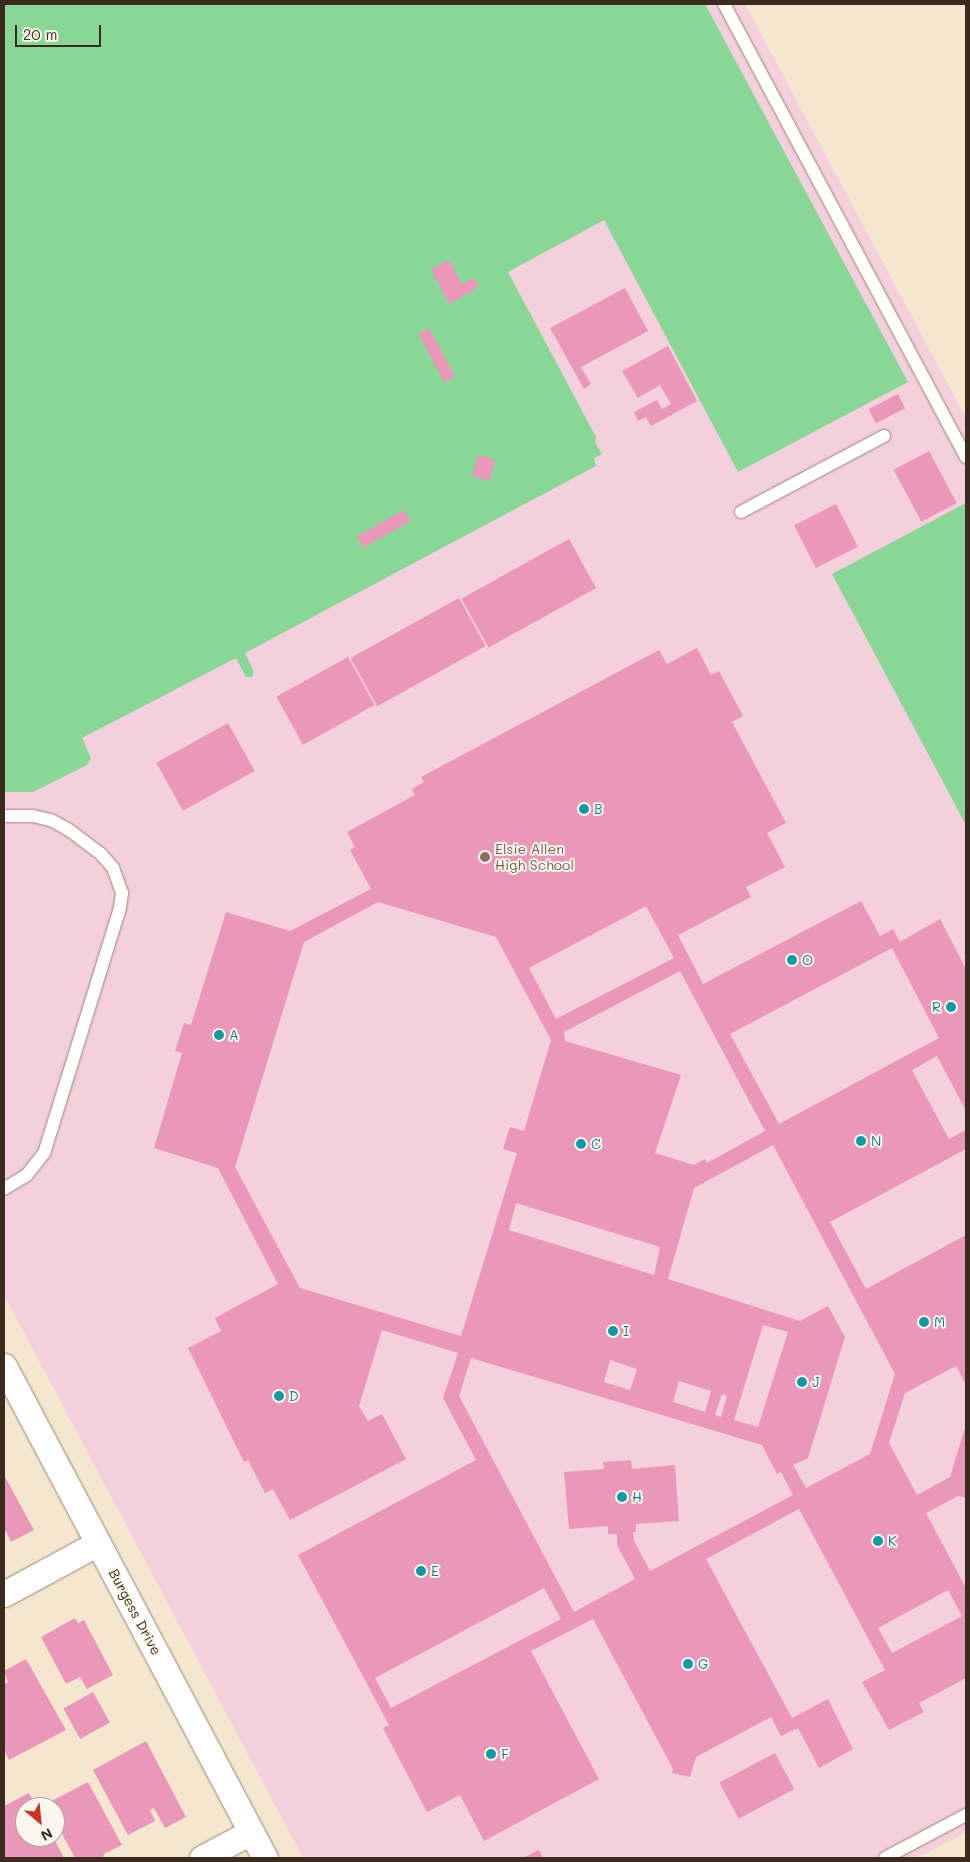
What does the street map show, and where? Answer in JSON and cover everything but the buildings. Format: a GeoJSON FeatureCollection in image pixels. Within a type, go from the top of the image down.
{"type":"FeatureCollection","features":[{"type":"Feature","properties":{"kind":"street","name":"Burgess Drive"},"geometry":{"type":"LineString","coordinates":[[4,1366],[265,1858]]}},
{"type":"Feature","properties":{"kind":"street"},"geometry":{"type":"LineString","coordinates":[[4,1594],[98,1543]]}},
{"type":"Feature","properties":{"kind":"street"},"geometry":{"type":"LineString","coordinates":[[202,1858],[251,1832]]}},
{"type":"Feature","properties":{"kind":"lane"},"geometry":{"type":"LineString","coordinates":[[724,4],[966,457]]}},
{"type":"Feature","properties":{"kind":"lane"},"geometry":{"type":"LineString","coordinates":[[741,512],[884,436]]}},
{"type":"Feature","properties":{"kind":"lane"},"geometry":{"type":"LineString","coordinates":[[4,816],[33,816],[51,820],[69,830],[101,854],[113,868],[122,893],[120,908],[44,1153],[27,1175],[4,1189]]}},
{"type":"Feature","properties":{"kind":"lane"},"geometry":{"type":"LineString","coordinates":[[885,1858],[966,1815]]}},
{"type":"Feature","properties":{"kind":"shaded area","name":"Elsie Allen High School"},"geometry":{"type":"Polygon","coordinates":[[[4,4],[745,4],[966,418],[966,1832],[917,1858],[303,1858],[4,1295],[4,4]]]}},
{"type":"Feature","properties":{"kind":"green space"},"geometry":{"type":"Polygon","coordinates":[[[4,4],[705,4],[908,382],[738,472],[604,220],[508,272],[596,437],[595,442],[602,454],[594,458],[596,466],[245,653],[254,672],[252,677],[246,677],[236,658],[82,738],[91,758],[87,765],[33,792],[4,792],[4,4]]]}},
{"type":"Feature","properties":{"kind":"green space"},"geometry":{"type":"Polygon","coordinates":[[[966,503],[966,825],[832,574],[966,503]]]}},
{"type":"Feature","properties":{"kind":"place","name":"B"},"geometry":{"type":"Point","coordinates":[584,809]}},
{"type":"Feature","properties":{"kind":"place","name":"Elsie Allen High School"},"geometry":{"type":"Point","coordinates":[485,857]}},
{"type":"Feature","properties":{"kind":"place","name":"O"},"geometry":{"type":"Point","coordinates":[792,960]}},
{"type":"Feature","properties":{"kind":"place","name":"R"},"geometry":{"type":"Point","coordinates":[951,1007]}},
{"type":"Feature","properties":{"kind":"place","name":"A"},"geometry":{"type":"Point","coordinates":[219,1035]}},
{"type":"Feature","properties":{"kind":"place","name":"N"},"geometry":{"type":"Point","coordinates":[861,1141]}},
{"type":"Feature","properties":{"kind":"place","name":"C"},"geometry":{"type":"Point","coordinates":[581,1144]}},
{"type":"Feature","properties":{"kind":"place","name":"M"},"geometry":{"type":"Point","coordinates":[924,1322]}},
{"type":"Feature","properties":{"kind":"place","name":"I"},"geometry":{"type":"Point","coordinates":[613,1331]}},
{"type":"Feature","properties":{"kind":"place","name":"J"},"geometry":{"type":"Point","coordinates":[802,1382]}},
{"type":"Feature","properties":{"kind":"place","name":"D"},"geometry":{"type":"Point","coordinates":[279,1396]}},
{"type":"Feature","properties":{"kind":"place","name":"H"},"geometry":{"type":"Point","coordinates":[622,1497]}},
{"type":"Feature","properties":{"kind":"place","name":"K"},"geometry":{"type":"Point","coordinates":[878,1541]}},
{"type":"Feature","properties":{"kind":"place","name":"E"},"geometry":{"type":"Point","coordinates":[421,1571]}},
{"type":"Feature","properties":{"kind":"place","name":"G"},"geometry":{"type":"Point","coordinates":[688,1664]}},
{"type":"Feature","properties":{"kind":"place","name":"F"},"geometry":{"type":"Point","coordinates":[491,1754]}}]}
